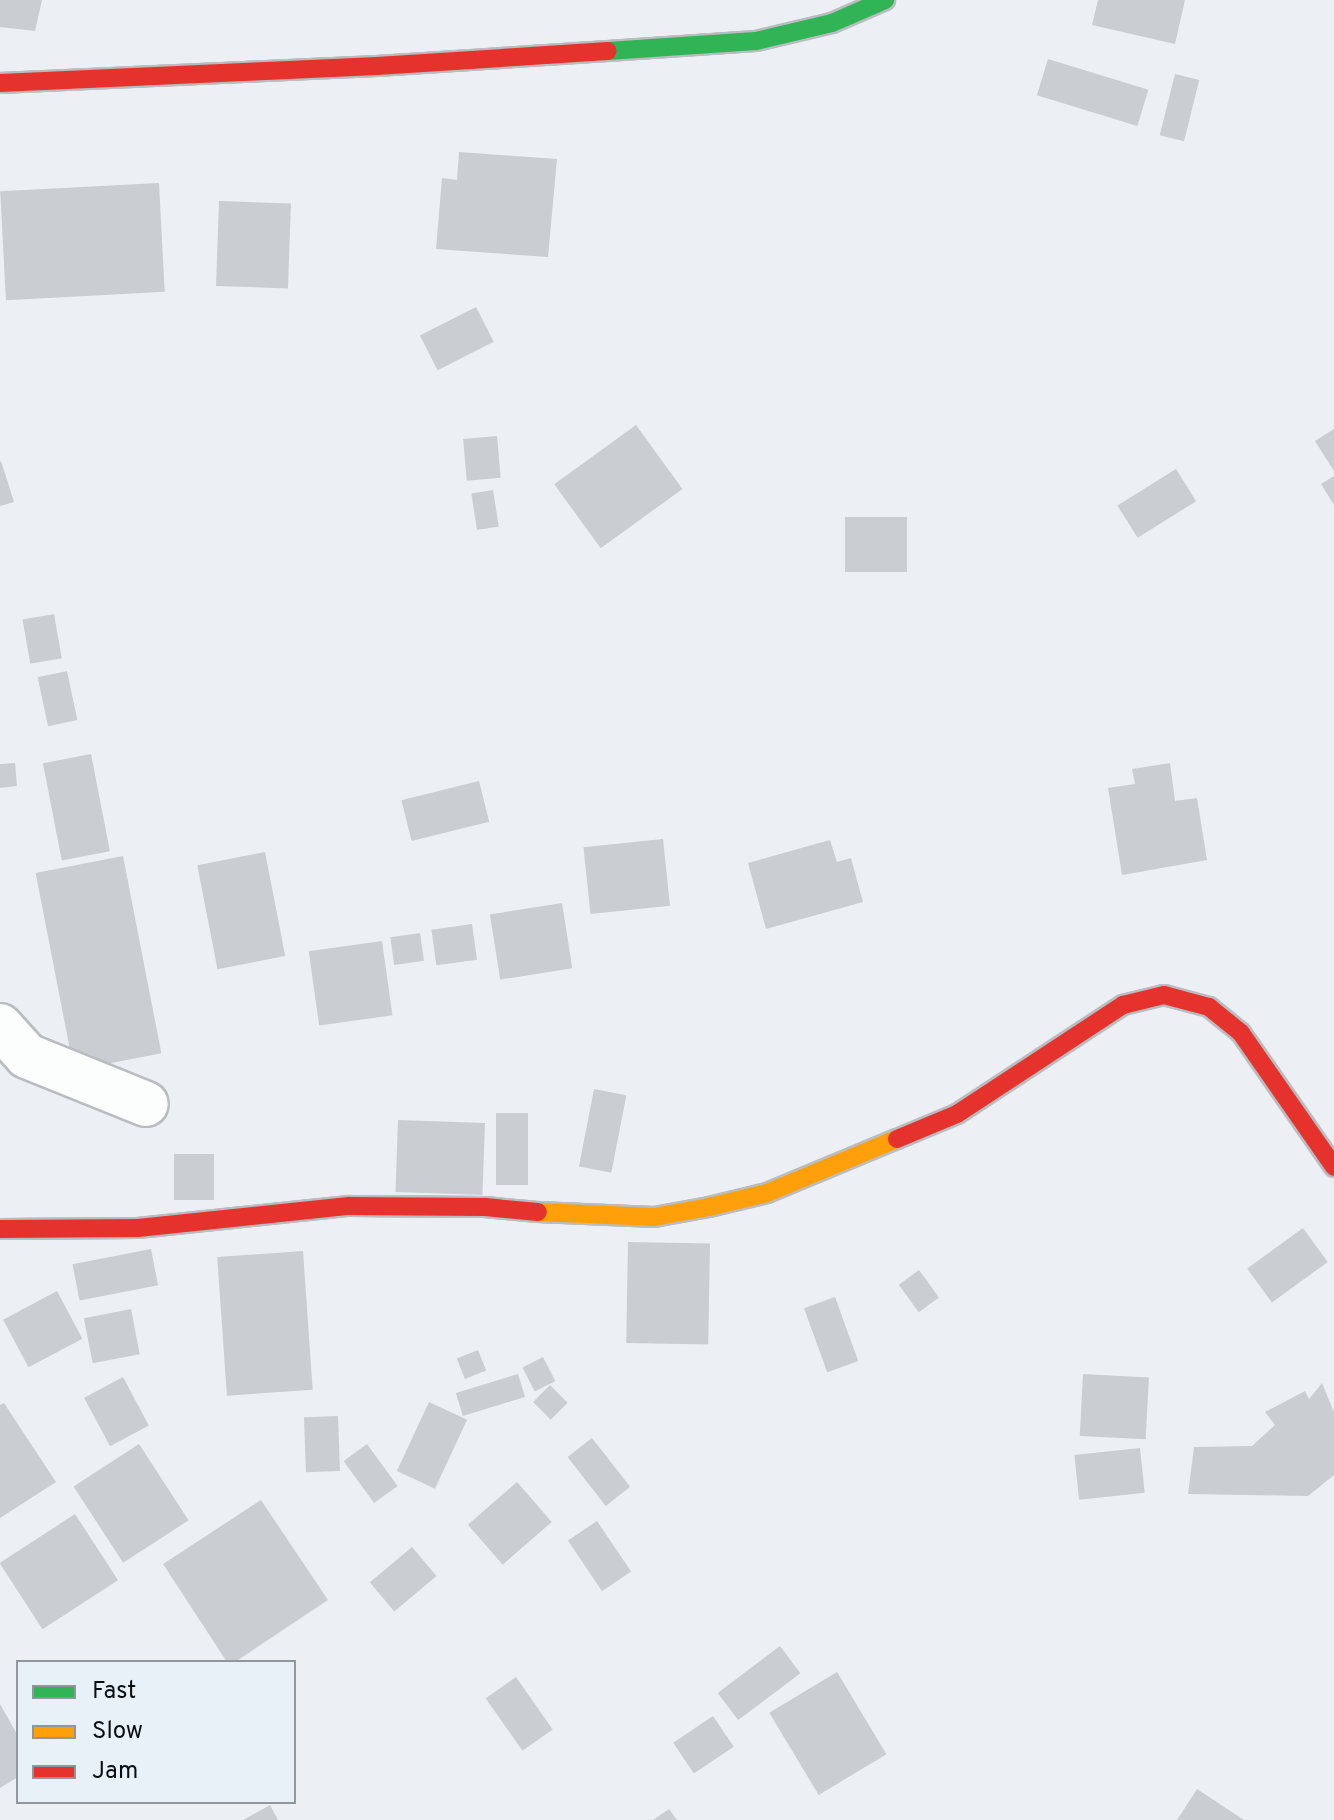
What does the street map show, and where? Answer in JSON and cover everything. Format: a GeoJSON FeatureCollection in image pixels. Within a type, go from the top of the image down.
{"type":"FeatureCollection","features":[{"type":"Feature","properties":{"kind":"street"},"geometry":{"type":"LineString","coordinates":[[0,83],[377,66],[756,41],[832,23],[885,0]]}},
{"type":"Feature","properties":{"kind":"street"},"geometry":{"type":"LineString","coordinates":[[0,1229],[138,1228],[349,1206],[485,1207],[589,1217],[654,1217],[709,1207],[767,1193],[957,1114],[1066,1039],[1123,1005],[1164,995],[1209,1007],[1241,1033],[1334,1167]]}},
{"type":"Feature","properties":{"kind":"street"},"geometry":{"type":"LineString","coordinates":[[0,1026],[27,1056],[146,1104]]}},
{"type":"Feature","properties":{"kind":"building"},"geometry":{"type":"Polygon","coordinates":[[[0,0],[42,0],[35,31],[0,27],[0,0]]]}},
{"type":"Feature","properties":{"kind":"building"},"geometry":{"type":"Polygon","coordinates":[[[1098,0],[1185,0],[1175,44],[1092,25],[1098,0]]]}},
{"type":"Feature","properties":{"kind":"building"},"geometry":{"type":"Polygon","coordinates":[[[1048,59],[1148,90],[1137,126],[1037,95],[1048,59]]]}},
{"type":"Feature","properties":{"kind":"building"},"geometry":{"type":"Polygon","coordinates":[[[1175,74],[1199,80],[1184,141],[1160,135],[1175,74]]]}},
{"type":"Feature","properties":{"kind":"building"},"geometry":{"type":"Polygon","coordinates":[[[459,152],[557,159],[548,257],[436,249],[442,178],[457,180],[459,152]]]}},
{"type":"Feature","properties":{"kind":"building"},"geometry":{"type":"Polygon","coordinates":[[[159,183],[165,292],[6,300],[0,191],[159,183]]]}},
{"type":"Feature","properties":{"kind":"building"},"geometry":{"type":"Polygon","coordinates":[[[219,201],[291,204],[288,288],[216,286],[219,201]]]}},
{"type":"Feature","properties":{"kind":"building"},"geometry":{"type":"Polygon","coordinates":[[[476,307],[494,342],[438,370],[420,336],[476,307]]]}},
{"type":"Feature","properties":{"kind":"building"},"geometry":{"type":"Polygon","coordinates":[[[636,425],[682,489],[601,548],[554,484],[636,425]]]}},
{"type":"Feature","properties":{"kind":"building"},"geometry":{"type":"Polygon","coordinates":[[[1334,429],[1334,471],[1315,441],[1334,429]]]}},
{"type":"Feature","properties":{"kind":"building"},"geometry":{"type":"Polygon","coordinates":[[[497,436],[501,478],[467,481],[463,439],[497,436]]]}},
{"type":"Feature","properties":{"kind":"building"},"geometry":{"type":"Polygon","coordinates":[[[0,462],[14,502],[0,506],[0,462]]]}},
{"type":"Feature","properties":{"kind":"building"},"geometry":{"type":"Polygon","coordinates":[[[1176,469],[1196,501],[1138,538],[1117,506],[1176,469]]]}},
{"type":"Feature","properties":{"kind":"building"},"geometry":{"type":"Polygon","coordinates":[[[1334,476],[1334,505],[1321,484],[1334,476]]]}},
{"type":"Feature","properties":{"kind":"building"},"geometry":{"type":"Polygon","coordinates":[[[493,490],[499,527],[477,530],[471,493],[493,490]]]}},
{"type":"Feature","properties":{"kind":"building"},"geometry":{"type":"Polygon","coordinates":[[[845,517],[907,517],[907,572],[845,572],[845,517]]]}},
{"type":"Feature","properties":{"kind":"building"},"geometry":{"type":"Polygon","coordinates":[[[54,614],[62,658],[30,664],[22,620],[54,614]]]}},
{"type":"Feature","properties":{"kind":"building"},"geometry":{"type":"Polygon","coordinates":[[[67,671],[77,720],[48,726],[38,677],[67,671]]]}},
{"type":"Feature","properties":{"kind":"building"},"geometry":{"type":"Polygon","coordinates":[[[91,754],[110,851],[62,861],[43,763],[91,754]]]}},
{"type":"Feature","properties":{"kind":"building"},"geometry":{"type":"Polygon","coordinates":[[[15,763],[17,786],[0,788],[0,764],[15,763]]]}},
{"type":"Feature","properties":{"kind":"building"},"geometry":{"type":"Polygon","coordinates":[[[1170,763],[1175,801],[1197,798],[1207,860],[1122,875],[1108,788],[1135,784],[1132,769],[1170,763]]]}},
{"type":"Feature","properties":{"kind":"building"},"geometry":{"type":"Polygon","coordinates":[[[479,781],[489,822],[412,841],[401,800],[479,781]]]}},
{"type":"Feature","properties":{"kind":"building"},"geometry":{"type":"Polygon","coordinates":[[[663,839],[670,906],[590,914],[583,847],[663,839]]]}},
{"type":"Feature","properties":{"kind":"building"},"geometry":{"type":"Polygon","coordinates":[[[830,840],[837,862],[851,858],[863,902],[766,929],[748,863],[830,840]]]}},
{"type":"Feature","properties":{"kind":"building"},"geometry":{"type":"Polygon","coordinates":[[[265,852],[285,956],[217,969],[197,865],[265,852]]]}},
{"type":"Feature","properties":{"kind":"building"},"geometry":{"type":"Polygon","coordinates":[[[123,856],[161,1053],[74,1070],[36,873],[123,856]]]}},
{"type":"Feature","properties":{"kind":"building"},"geometry":{"type":"Polygon","coordinates":[[[562,903],[572,968],[500,980],[490,914],[562,903]]]}},
{"type":"Feature","properties":{"kind":"building"},"geometry":{"type":"Polygon","coordinates":[[[472,924],[477,960],[436,965],[431,930],[472,924]]]}},
{"type":"Feature","properties":{"kind":"building"},"geometry":{"type":"Polygon","coordinates":[[[420,933],[424,961],[394,965],[390,937],[420,933]]]}},
{"type":"Feature","properties":{"kind":"building"},"geometry":{"type":"Polygon","coordinates":[[[382,941],[392,1015],[319,1026],[309,951],[382,941]]]}},
{"type":"Feature","properties":{"kind":"building"},"geometry":{"type":"Polygon","coordinates":[[[594,1089],[626,1095],[611,1173],[579,1167],[594,1089]]]}},
{"type":"Feature","properties":{"kind":"building"},"geometry":{"type":"Polygon","coordinates":[[[496,1113],[528,1113],[528,1185],[496,1185],[496,1113]]]}},
{"type":"Feature","properties":{"kind":"building"},"geometry":{"type":"Polygon","coordinates":[[[398,1120],[485,1123],[482,1195],[395,1192],[398,1120]]]}},
{"type":"Feature","properties":{"kind":"building"},"geometry":{"type":"Polygon","coordinates":[[[174,1154],[214,1154],[214,1200],[174,1200],[174,1154]]]}},
{"type":"Feature","properties":{"kind":"building"},"geometry":{"type":"Polygon","coordinates":[[[1303,1228],[1328,1262],[1272,1303],[1247,1269],[1303,1228]]]}},
{"type":"Feature","properties":{"kind":"building"},"geometry":{"type":"Polygon","coordinates":[[[628,1242],[710,1243],[708,1344],[626,1343],[628,1242]]]}},
{"type":"Feature","properties":{"kind":"building"},"geometry":{"type":"Polygon","coordinates":[[[151,1249],[158,1285],[80,1301],[72,1264],[151,1249]]]}},
{"type":"Feature","properties":{"kind":"building"},"geometry":{"type":"Polygon","coordinates":[[[303,1251],[313,1390],[227,1396],[217,1257],[303,1251]]]}},
{"type":"Feature","properties":{"kind":"building"},"geometry":{"type":"Polygon","coordinates":[[[919,1270],[939,1298],[919,1312],[899,1285],[919,1270]]]}},
{"type":"Feature","properties":{"kind":"building"},"geometry":{"type":"Polygon","coordinates":[[[57,1291],[82,1339],[28,1367],[3,1320],[57,1291]]]}},
{"type":"Feature","properties":{"kind":"building"},"geometry":{"type":"Polygon","coordinates":[[[835,1297],[858,1361],[827,1372],[804,1308],[835,1297]]]}},
{"type":"Feature","properties":{"kind":"building"},"geometry":{"type":"Polygon","coordinates":[[[131,1309],[140,1354],[93,1363],[84,1318],[131,1309]]]}},
{"type":"Feature","properties":{"kind":"building"},"geometry":{"type":"Polygon","coordinates":[[[478,1350],[486,1370],[465,1379],[457,1359],[478,1350]]]}},
{"type":"Feature","properties":{"kind":"building"},"geometry":{"type":"Polygon","coordinates":[[[543,1357],[555,1381],[535,1391],[523,1367],[543,1357]]]}},
{"type":"Feature","properties":{"kind":"building"},"geometry":{"type":"Polygon","coordinates":[[[518,1374],[525,1397],[463,1416],[456,1393],[518,1374]]]}},
{"type":"Feature","properties":{"kind":"building"},"geometry":{"type":"Polygon","coordinates":[[[1083,1374],[1149,1377],[1146,1439],[1080,1436],[1083,1374]]]}},
{"type":"Feature","properties":{"kind":"building"},"geometry":{"type":"Polygon","coordinates":[[[123,1377],[149,1426],[110,1446],[84,1398],[123,1377]]]}},
{"type":"Feature","properties":{"kind":"building"},"geometry":{"type":"Polygon","coordinates":[[[1322,1383],[1334,1412],[1334,1475],[1308,1496],[1188,1494],[1194,1447],[1252,1446],[1275,1425],[1265,1412],[1305,1391],[1309,1399],[1322,1383]]]}},
{"type":"Feature","properties":{"kind":"building"},"geometry":{"type":"Polygon","coordinates":[[[550,1385],[568,1403],[551,1420],[533,1402],[550,1385]]]}},
{"type":"Feature","properties":{"kind":"building"},"geometry":{"type":"Polygon","coordinates":[[[429,1402],[467,1420],[435,1489],[397,1471],[429,1402]]]}},
{"type":"Feature","properties":{"kind":"building"},"geometry":{"type":"Polygon","coordinates":[[[4,1403],[56,1482],[0,1518],[0,1405],[4,1403]]]}},
{"type":"Feature","properties":{"kind":"building"},"geometry":{"type":"Polygon","coordinates":[[[338,1416],[340,1471],[306,1472],[304,1417],[338,1416]]]}},
{"type":"Feature","properties":{"kind":"building"},"geometry":{"type":"Polygon","coordinates":[[[592,1438],[630,1487],[606,1506],[568,1457],[592,1438]]]}},
{"type":"Feature","properties":{"kind":"building"},"geometry":{"type":"Polygon","coordinates":[[[139,1444],[189,1520],[123,1563],[74,1486],[139,1444]]]}},
{"type":"Feature","properties":{"kind":"building"},"geometry":{"type":"Polygon","coordinates":[[[367,1444],[398,1486],[374,1503],[344,1461],[367,1444]]]}},
{"type":"Feature","properties":{"kind":"building"},"geometry":{"type":"Polygon","coordinates":[[[1140,1448],[1145,1493],[1079,1500],[1074,1455],[1140,1448]]]}},
{"type":"Feature","properties":{"kind":"building"},"geometry":{"type":"Polygon","coordinates":[[[517,1482],[552,1522],[503,1565],[468,1525],[517,1482]]]}},
{"type":"Feature","properties":{"kind":"building"},"geometry":{"type":"Polygon","coordinates":[[[261,1500],[328,1600],[238,1660],[226,1660],[163,1564],[261,1500]]]}},
{"type":"Feature","properties":{"kind":"building"},"geometry":{"type":"Polygon","coordinates":[[[75,1514],[118,1580],[43,1629],[0,1563],[75,1514]]]}},
{"type":"Feature","properties":{"kind":"building"},"geometry":{"type":"Polygon","coordinates":[[[597,1521],[631,1572],[602,1591],[568,1541],[597,1521]]]}},
{"type":"Feature","properties":{"kind":"building"},"geometry":{"type":"Polygon","coordinates":[[[412,1547],[436,1576],[394,1611],[370,1582],[412,1547]]]}},
{"type":"Feature","properties":{"kind":"building"},"geometry":{"type":"Polygon","coordinates":[[[780,1646],[800,1673],[738,1720],[718,1693],[780,1646]]]}},
{"type":"Feature","properties":{"kind":"building"},"geometry":{"type":"Polygon","coordinates":[[[837,1672],[886,1754],[819,1795],[769,1713],[837,1672]]]}},
{"type":"Feature","properties":{"kind":"building"},"geometry":{"type":"Polygon","coordinates":[[[516,1677],[553,1729],[522,1751],[486,1698],[516,1677]]]}},
{"type":"Feature","properties":{"kind":"building"},"geometry":{"type":"Polygon","coordinates":[[[0,1704],[16,1732],[16,1778],[0,1788],[0,1704]]]}},
{"type":"Feature","properties":{"kind":"building"},"geometry":{"type":"Polygon","coordinates":[[[713,1716],[734,1747],[694,1774],[673,1743],[713,1716]]]}},
{"type":"Feature","properties":{"kind":"building"},"geometry":{"type":"Polygon","coordinates":[[[1197,1789],[1244,1820],[1177,1820],[1197,1789]]]}},
{"type":"Feature","properties":{"kind":"building"},"geometry":{"type":"Polygon","coordinates":[[[270,1805],[278,1820],[243,1820],[270,1805]]]}},
{"type":"Feature","properties":{"kind":"building"},"geometry":{"type":"Polygon","coordinates":[[[669,1809],[677,1820],[653,1820],[669,1809]]]}},
{"type":"Feature","properties":{"kind":"traffic: fast"},"geometry":{"type":"LineString","coordinates":[[608,51],[756,41],[832,23],[885,0]]}},
{"type":"Feature","properties":{"kind":"traffic: slow"},"geometry":{"type":"LineString","coordinates":[[538,1212],[654,1217],[709,1207],[767,1193],[897,1139]]}},
{"type":"Feature","properties":{"kind":"traffic: jam"},"geometry":{"type":"LineString","coordinates":[[0,83],[377,66],[608,51]]}},
{"type":"Feature","properties":{"kind":"traffic: jam"},"geometry":{"type":"LineString","coordinates":[[897,1139],[957,1114],[1123,1005],[1164,995],[1209,1007],[1241,1033],[1334,1167]]}},
{"type":"Feature","properties":{"kind":"traffic: jam"},"geometry":{"type":"LineString","coordinates":[[0,1229],[138,1228],[349,1206],[485,1207],[538,1212]]}}]}
